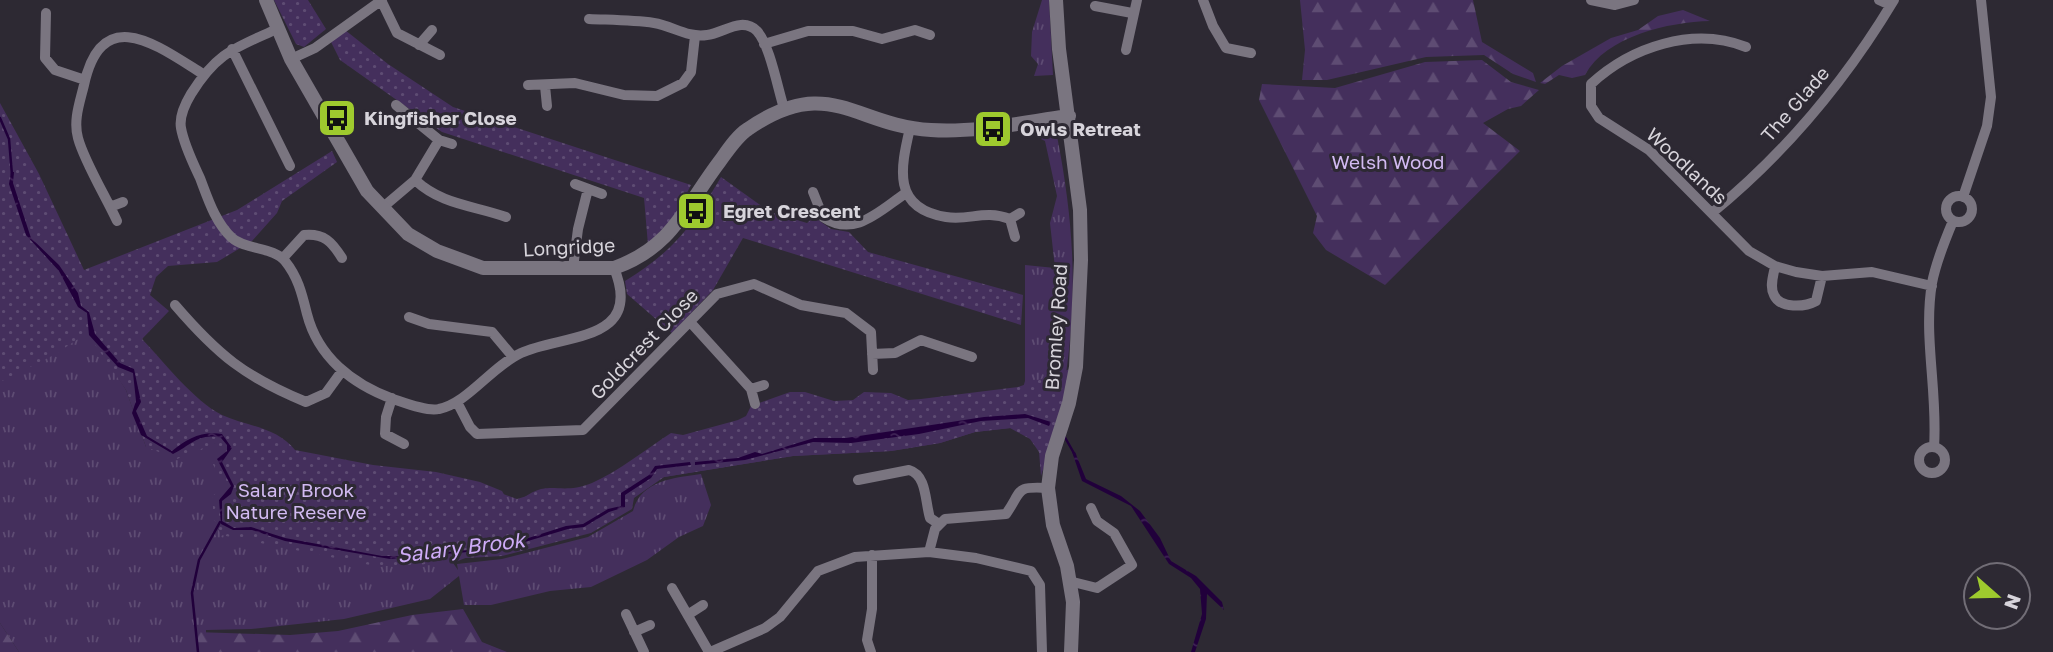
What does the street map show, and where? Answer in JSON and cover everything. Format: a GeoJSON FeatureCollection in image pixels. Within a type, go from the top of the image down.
{"type":"FeatureCollection","features":[{"type":"Feature","properties":{"kind":"street","name":"Longridge"},"geometry":{"type":"LineString","coordinates":[[266,0],[291,59],[367,191],[418,240],[437,251],[483,268],[614,268],[633,261],[666,238],[746,130],[784,108],[804,104],[839,105],[910,128],[944,130],[1069,116]]}},
{"type":"Feature","properties":{"kind":"street"},"geometry":{"type":"LineString","coordinates":[[291,59],[315,48],[382,0],[397,33],[440,55]]}},
{"type":"Feature","properties":{"kind":"street","name":"Bromley Road"},"geometry":{"type":"LineString","coordinates":[[1056,0],[1059,49],[1080,210],[1079,327],[1072,391],[1052,456],[1048,488],[1053,525],[1073,602],[1071,652]]}},
{"type":"Feature","properties":{"kind":"street"},"geometry":{"type":"LineString","coordinates":[[1126,50],[1137,0]]}},
{"type":"Feature","properties":{"kind":"street"},"geometry":{"type":"LineString","coordinates":[[1203,0],[1213,26],[1226,48],[1251,52]]}},
{"type":"Feature","properties":{"kind":"street"},"geometry":{"type":"LineString","coordinates":[[1591,0],[1615,5],[1634,0]]}},
{"type":"Feature","properties":{"kind":"street","name":"The Glade"},"geometry":{"type":"LineString","coordinates":[[1712,213],[1741,189],[1832,90],[1892,3],[1879,0]]}},
{"type":"Feature","properties":{"kind":"street"},"geometry":{"type":"LineString","coordinates":[[1963,197],[1987,126],[1991,97],[1981,0]]}},
{"type":"Feature","properties":{"kind":"street"},"geometry":{"type":"LineString","coordinates":[[1095,6],[1132,13]]}},
{"type":"Feature","properties":{"kind":"street"},"geometry":{"type":"LineString","coordinates":[[46,13],[45,58],[55,70],[85,80]]}},
{"type":"Feature","properties":{"kind":"street"},"geometry":{"type":"LineString","coordinates":[[589,19],[657,23],[695,36],[708,35],[743,24],[757,30],[784,108]]}},
{"type":"Feature","properties":{"kind":"street"},"geometry":{"type":"LineString","coordinates":[[277,29],[216,59],[203,74],[184,106],[181,127],[216,218],[234,240],[283,258],[302,289],[307,316],[323,354],[342,371],[392,398],[437,410],[457,402],[490,372],[513,357],[591,334],[614,318],[620,306],[621,284],[614,268]]}},
{"type":"Feature","properties":{"kind":"street"},"geometry":{"type":"LineString","coordinates":[[419,45],[432,30]]}},
{"type":"Feature","properties":{"kind":"street"},"geometry":{"type":"LineString","coordinates":[[764,44],[808,31],[853,31],[882,39],[915,30],[930,35]]}},
{"type":"Feature","properties":{"kind":"street"},"geometry":{"type":"LineString","coordinates":[[528,85],[575,83],[624,95],[657,96],[683,83],[691,72],[695,36]]}},
{"type":"Feature","properties":{"kind":"street"},"geometry":{"type":"LineString","coordinates":[[117,221],[78,139],[76,122],[90,63],[100,48],[119,37],[146,38],[203,74]]}},
{"type":"Feature","properties":{"kind":"street","name":"Woodlands"},"geometry":{"type":"LineString","coordinates":[[1746,47],[1717,40],[1686,39],[1633,54],[1609,67],[1591,84],[1591,106],[1599,118],[1649,150],[1742,246],[1775,266],[1822,276],[1872,272],[1932,286]]}},
{"type":"Feature","properties":{"kind":"street"},"geometry":{"type":"LineString","coordinates":[[232,49],[290,166]]}},
{"type":"Feature","properties":{"kind":"street"},"geometry":{"type":"LineString","coordinates":[[545,86],[547,106]]}},
{"type":"Feature","properties":{"kind":"street"},"geometry":{"type":"LineString","coordinates":[[396,105],[439,140],[452,144]]}},
{"type":"Feature","properties":{"kind":"street"},"geometry":{"type":"LineString","coordinates":[[910,128],[901,180],[906,193],[923,209],[947,217],[993,213],[1010,219]]}},
{"type":"Feature","properties":{"kind":"street"},"geometry":{"type":"LineString","coordinates":[[382,208],[415,180],[439,140]]}},
{"type":"Feature","properties":{"kind":"street"},"geometry":{"type":"LineString","coordinates":[[415,180],[430,195],[442,200],[506,217]]}},
{"type":"Feature","properties":{"kind":"street"},"geometry":{"type":"LineString","coordinates":[[575,184],[602,194]]}},
{"type":"Feature","properties":{"kind":"street"},"geometry":{"type":"LineString","coordinates":[[573,268],[578,229],[588,189]]}},
{"type":"Feature","properties":{"kind":"street"},"geometry":{"type":"LineString","coordinates":[[813,192],[823,217],[841,226],[853,227],[906,193]]}},
{"type":"Feature","properties":{"kind":"street"},"geometry":{"type":"LineString","coordinates":[[1963,197],[1969,200],[1971,211],[1968,218],[1953,220],[1947,215],[1946,206],[1950,198],[1963,197]]}},
{"type":"Feature","properties":{"kind":"street"},"geometry":{"type":"LineString","coordinates":[[110,207],[123,202]]}},
{"type":"Feature","properties":{"kind":"street"},"geometry":{"type":"LineString","coordinates":[[1010,219],[1020,213]]}},
{"type":"Feature","properties":{"kind":"street"},"geometry":{"type":"LineString","coordinates":[[1010,219],[1014,237]]}},
{"type":"Feature","properties":{"kind":"street"},"geometry":{"type":"LineString","coordinates":[[1934,447],[1936,417],[1931,347],[1932,286],[1953,220]]}},
{"type":"Feature","properties":{"kind":"street"},"geometry":{"type":"LineString","coordinates":[[283,258],[304,235],[314,234],[328,238],[342,258]]}},
{"type":"Feature","properties":{"kind":"street"},"geometry":{"type":"LineString","coordinates":[[1775,266],[1772,286],[1774,297],[1782,303],[1807,306],[1816,301],[1822,276]]}},
{"type":"Feature","properties":{"kind":"street","name":"Goldcrest Close"},"geometry":{"type":"LineString","coordinates":[[457,402],[470,427],[477,434],[583,430],[717,294],[754,284],[801,305],[846,313],[871,332],[873,370]]}},
{"type":"Feature","properties":{"kind":"street"},"geometry":{"type":"LineString","coordinates":[[175,306],[215,351],[229,362],[272,388],[306,402],[326,393],[342,371]]}},
{"type":"Feature","properties":{"kind":"street"},"geometry":{"type":"LineString","coordinates":[[409,317],[429,324],[492,332],[513,357]]}},
{"type":"Feature","properties":{"kind":"street"},"geometry":{"type":"LineString","coordinates":[[691,323],[751,389],[755,404]]}},
{"type":"Feature","properties":{"kind":"street"},"geometry":{"type":"LineString","coordinates":[[872,354],[895,353],[921,340],[972,357]]}},
{"type":"Feature","properties":{"kind":"street"},"geometry":{"type":"LineString","coordinates":[[751,389],[764,384]]}},
{"type":"Feature","properties":{"kind":"street"},"geometry":{"type":"LineString","coordinates":[[392,398],[386,417],[385,434],[404,444]]}},
{"type":"Feature","properties":{"kind":"street"},"geometry":{"type":"LineString","coordinates":[[859,480],[909,470],[915,472],[922,480],[930,518],[939,524]]}},
{"type":"Feature","properties":{"kind":"street"},"geometry":{"type":"LineString","coordinates":[[929,552],[939,524],[953,517],[1006,514],[1017,491],[1030,487],[1048,488]]}},
{"type":"Feature","properties":{"kind":"street"},"geometry":{"type":"LineString","coordinates":[[1069,580],[1097,588],[1132,565],[1114,533],[1097,521],[1091,508]]}},
{"type":"Feature","properties":{"kind":"street"},"geometry":{"type":"LineString","coordinates":[[672,588],[690,614],[710,652],[722,650],[765,628],[780,617],[818,571],[855,557],[929,552],[976,558],[1031,571],[1040,585],[1042,652]]}},
{"type":"Feature","properties":{"kind":"street"},"geometry":{"type":"LineString","coordinates":[[871,652],[867,640],[872,609],[872,555]]}},
{"type":"Feature","properties":{"kind":"street"},"geometry":{"type":"LineString","coordinates":[[690,614],[703,605]]}},
{"type":"Feature","properties":{"kind":"street"},"geometry":{"type":"LineString","coordinates":[[626,614],[644,652]]}},
{"type":"Feature","properties":{"kind":"street"},"geometry":{"type":"LineString","coordinates":[[634,632],[650,625]]}},
{"type":"Feature","properties":{"kind":"green space"},"geometry":{"type":"Polygon","coordinates":[[[274,0],[308,0],[326,29],[304,47],[296,44],[274,0]]]}},
{"type":"Feature","properties":{"kind":"green space"},"geometry":{"type":"Polygon","coordinates":[[[1042,0],[1049,0],[1053,75],[1034,76],[1038,64],[1031,56],[1032,32],[1042,0]]]}},
{"type":"Feature","properties":{"kind":"green space"},"geometry":{"type":"Polygon","coordinates":[[[1300,0],[1473,0],[1482,42],[1533,73],[1536,82],[1513,74],[1484,55],[1426,57],[1327,80],[1302,80],[1305,50],[1300,0]]]}},
{"type":"Feature","properties":{"kind":"green space"},"geometry":{"type":"Polygon","coordinates":[[[1683,10],[1710,21],[1676,24],[1640,34],[1608,50],[1585,75],[1572,78],[1559,75],[1545,84],[1540,83],[1562,66],[1611,38],[1638,30],[1658,16],[1683,10]]]}},
{"type":"Feature","properties":{"kind":"green space"},"geometry":{"type":"Polygon","coordinates":[[[345,30],[388,64],[453,107],[691,185],[676,214],[648,245],[644,198],[442,132],[340,60],[331,42],[345,30]]]}},
{"type":"Feature","properties":{"kind":"green space","name":"Welsh Wood"},"geometry":{"type":"Polygon","coordinates":[[[1482,60],[1511,82],[1539,90],[1521,106],[1508,109],[1483,123],[1520,151],[1385,285],[1326,250],[1313,233],[1317,216],[1259,100],[1262,84],[1335,88],[1425,62],[1482,60]]]}},
{"type":"Feature","properties":{"kind":"green space","name":"Salary Brook Nature Reserve"},"geometry":{"type":"Polygon","coordinates":[[[0,103],[39,174],[84,270],[237,210],[332,151],[337,162],[282,201],[277,213],[252,241],[217,262],[168,266],[156,277],[150,295],[169,311],[142,339],[190,391],[211,409],[279,436],[295,450],[373,465],[436,472],[480,482],[502,491],[512,508],[534,491],[579,487],[592,483],[671,433],[683,435],[738,420],[746,416],[751,406],[790,392],[805,392],[834,401],[853,400],[864,392],[891,393],[908,400],[921,399],[1018,387],[1076,367],[1041,476],[1039,452],[1030,439],[1010,428],[975,432],[940,443],[891,451],[793,456],[664,477],[634,498],[632,509],[591,533],[502,556],[449,559],[415,566],[375,566],[221,535],[214,519],[212,496],[225,488],[212,462],[218,453],[215,443],[177,459],[146,447],[126,390],[87,333],[54,355],[0,382],[0,103]]]}},
{"type":"Feature","properties":{"kind":"green space"},"geometry":{"type":"Polygon","coordinates":[[[1038,127],[1053,129],[1057,136],[1072,245],[1072,314],[1057,423],[975,432],[940,443],[891,451],[793,456],[664,477],[453,563],[458,570],[457,564],[502,559],[588,537],[633,511],[643,493],[651,487],[670,479],[701,474],[711,505],[703,526],[679,537],[647,560],[591,587],[550,591],[491,605],[464,605],[459,576],[430,599],[344,619],[251,629],[206,630],[206,652],[19,652],[0,623],[0,192],[126,390],[146,447],[214,443],[476,484],[517,499],[540,492],[578,490],[836,405],[909,404],[1022,391],[1025,381],[1025,265],[1055,268],[1050,223],[1057,196],[1045,141],[1039,138],[1038,127]]]}},
{"type":"Feature","properties":{"kind":"green space"},"geometry":{"type":"Polygon","coordinates":[[[721,177],[770,212],[807,223],[814,217],[831,229],[849,232],[868,252],[1023,295],[1021,325],[743,238],[713,290],[672,333],[627,294],[625,281],[669,248],[691,223],[721,177]]]}},
{"type":"Feature","properties":{"kind":"green space"},"geometry":{"type":"Polygon","coordinates":[[[463,609],[482,642],[507,652],[198,652],[195,632],[290,635],[338,631],[412,615],[463,609]]]}},
{"type":"Feature","properties":{"kind":"green space"},"geometry":{"type":"Polygon","coordinates":[[[0,623],[19,652],[0,652],[0,623]]]}},
{"type":"Feature","properties":{"kind":"water"},"geometry":{"type":"Polygon","coordinates":[[[11,172],[14,172],[13,183],[31,238],[59,265],[78,293],[81,306],[89,312],[95,334],[120,363],[134,369],[141,402],[136,411],[147,436],[172,451],[195,437],[222,434],[232,448],[222,462],[234,486],[231,494],[222,501],[222,521],[234,528],[251,527],[285,538],[382,556],[415,556],[503,546],[566,526],[583,524],[608,509],[621,506],[621,493],[649,475],[655,466],[690,462],[691,465],[657,469],[651,478],[625,495],[625,507],[609,512],[584,527],[568,529],[501,549],[390,559],[285,541],[252,530],[233,530],[221,524],[219,500],[231,486],[217,459],[227,451],[227,445],[221,438],[201,438],[173,454],[141,435],[132,413],[136,401],[133,373],[118,367],[89,335],[87,313],[78,307],[59,271],[26,235],[9,184],[11,172]]]}},
{"type":"Feature","properties":{"kind":"water"},"geometry":{"type":"Polygon","coordinates":[[[1025,414],[1051,422],[1049,426],[1028,418],[981,421],[919,434],[851,443],[813,442],[745,460],[695,465],[695,462],[738,458],[755,452],[762,454],[814,438],[846,438],[984,417],[1025,414]]]}},
{"type":"Feature","properties":{"kind":"water"},"geometry":{"type":"Polygon","coordinates":[[[1072,452],[1075,452],[1086,479],[1121,496],[1140,511],[1160,538],[1171,561],[1196,576],[1222,602],[1224,610],[1207,594],[1206,619],[1195,652],[1191,652],[1202,614],[1200,589],[1191,578],[1169,564],[1131,506],[1082,481],[1072,452]]]}},
{"type":"Feature","properties":{"kind":"waterway","name":"Salary Brook"},"geometry":{"type":"LineString","coordinates":[[0,118],[9,139],[12,175]]}},
{"type":"Feature","properties":{"kind":"waterway","name":"Salary Brook"},"geometry":{"type":"LineString","coordinates":[[1063,434],[1075,455]]}},
{"type":"Feature","properties":{"kind":"waterway"},"geometry":{"type":"LineString","coordinates":[[198,652],[192,593],[199,560],[220,522]]}},
{"type":"Feature","properties":{"kind":"place","name":"Kingfisher Close"},"geometry":{"type":"Point","coordinates":[337,118]}},
{"type":"Feature","properties":{"kind":"place","name":"Owls Retreat"},"geometry":{"type":"Point","coordinates":[993,129]}},
{"type":"Feature","properties":{"kind":"place","name":"Egret Crescent"},"geometry":{"type":"Point","coordinates":[696,211]}}]}
